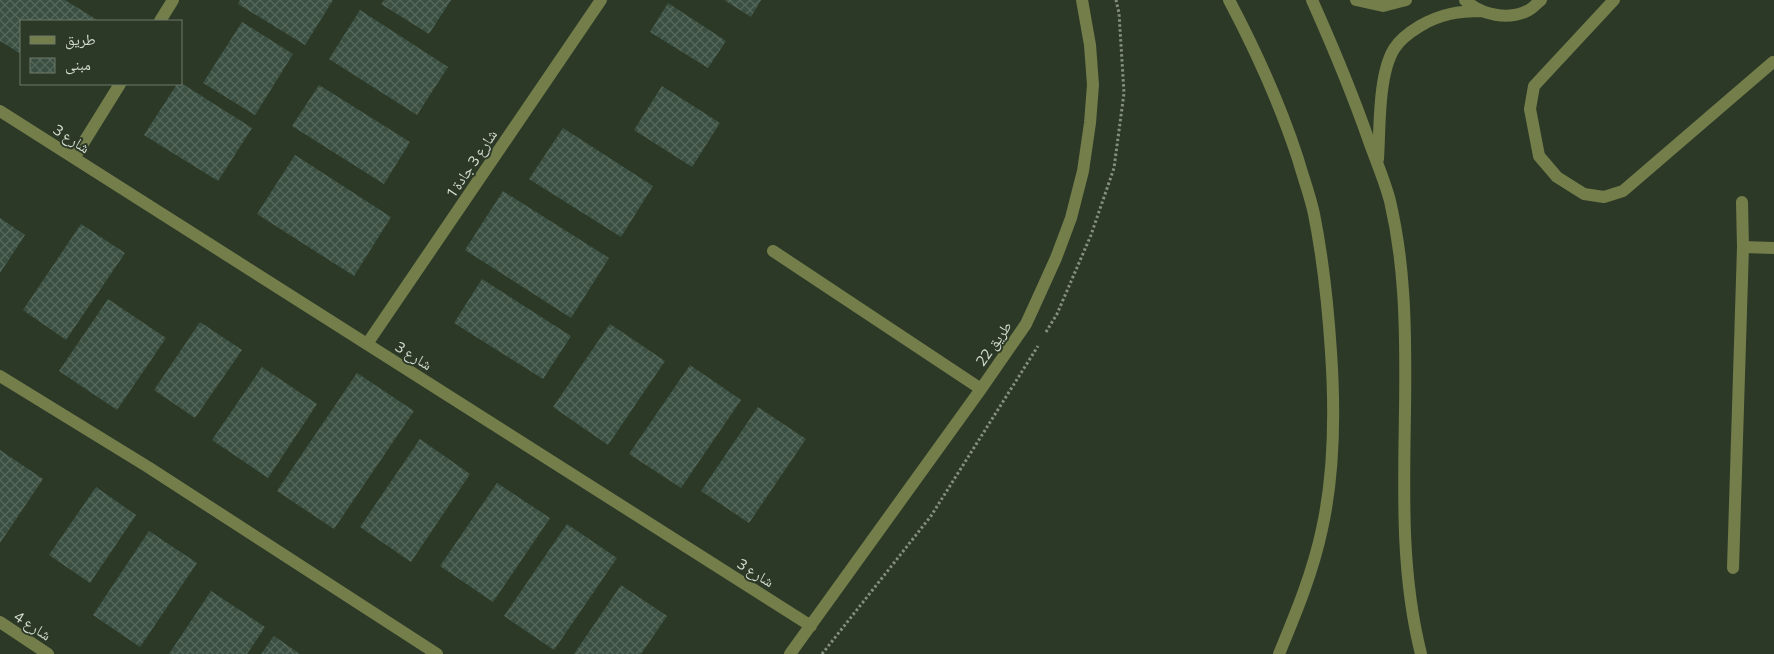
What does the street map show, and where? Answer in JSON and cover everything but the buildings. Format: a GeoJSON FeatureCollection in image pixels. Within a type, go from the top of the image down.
{"type":"FeatureCollection","features":[{"type":"Feature","properties":{"kind":"street"},"geometry":{"type":"LineString","coordinates":[[161,20],[173,0]]}},
{"type":"Feature","properties":{"kind":"street","name":"شارع 3 جادة 1"},"geometry":{"type":"LineString","coordinates":[[367,344],[601,0]]}},
{"type":"Feature","properties":{"kind":"street","name":"طريق 22"},"geometry":{"type":"LineString","coordinates":[[790,654],[1026,324],[1056,258],[1071,218],[1083,171],[1090,123],[1093,85],[1090,45],[1082,0]]}},
{"type":"Feature","properties":{"kind":"street"},"geometry":{"type":"LineString","coordinates":[[1229,0],[1273,92],[1302,173],[1313,212],[1328,318],[1333,385],[1333,455],[1329,492],[1313,564],[1279,654]]}},
{"type":"Feature","properties":{"kind":"street"},"geometry":{"type":"LineString","coordinates":[[1312,0],[1344,71],[1390,200],[1400,258],[1405,327],[1404,534],[1408,584],[1421,654]]}},
{"type":"Feature","properties":{"kind":"street"},"geometry":{"type":"LineString","coordinates":[[1356,0],[1383,6],[1406,0]]}},
{"type":"Feature","properties":{"kind":"street"},"geometry":{"type":"LineString","coordinates":[[1465,0],[1471,6],[1489,14],[1509,16],[1528,10],[1541,0]]}},
{"type":"Feature","properties":{"kind":"street"},"geometry":{"type":"LineString","coordinates":[[1614,0],[1534,86],[1530,109],[1539,156],[1557,177],[1584,194],[1604,197],[1623,191],[1773,62]]}},
{"type":"Feature","properties":{"kind":"street"},"geometry":{"type":"LineString","coordinates":[[1377,164],[1382,94],[1389,60],[1397,45],[1414,30],[1437,17],[1457,12],[1482,11]]}},
{"type":"Feature","properties":{"kind":"street"},"geometry":{"type":"LineString","coordinates":[[74,158],[119,85]]}},
{"type":"Feature","properties":{"kind":"street","name":"شارع 3"},"geometry":{"type":"LineString","coordinates":[[0,111],[811,626]]}},
{"type":"Feature","properties":{"kind":"street"},"geometry":{"type":"LineString","coordinates":[[1732,568],[1743,247],[1742,202]]}},
{"type":"Feature","properties":{"kind":"street"},"geometry":{"type":"LineString","coordinates":[[1743,247],[1774,248]]}},
{"type":"Feature","properties":{"kind":"street"},"geometry":{"type":"LineString","coordinates":[[773,251],[981,389]]}},
{"type":"Feature","properties":{"kind":"street"},"geometry":{"type":"LineString","coordinates":[[0,376],[148,467],[437,654]]}},
{"type":"Feature","properties":{"kind":"street","name":"شارع 4"},"geometry":{"type":"LineString","coordinates":[[0,622],[48,654]]}}]}
